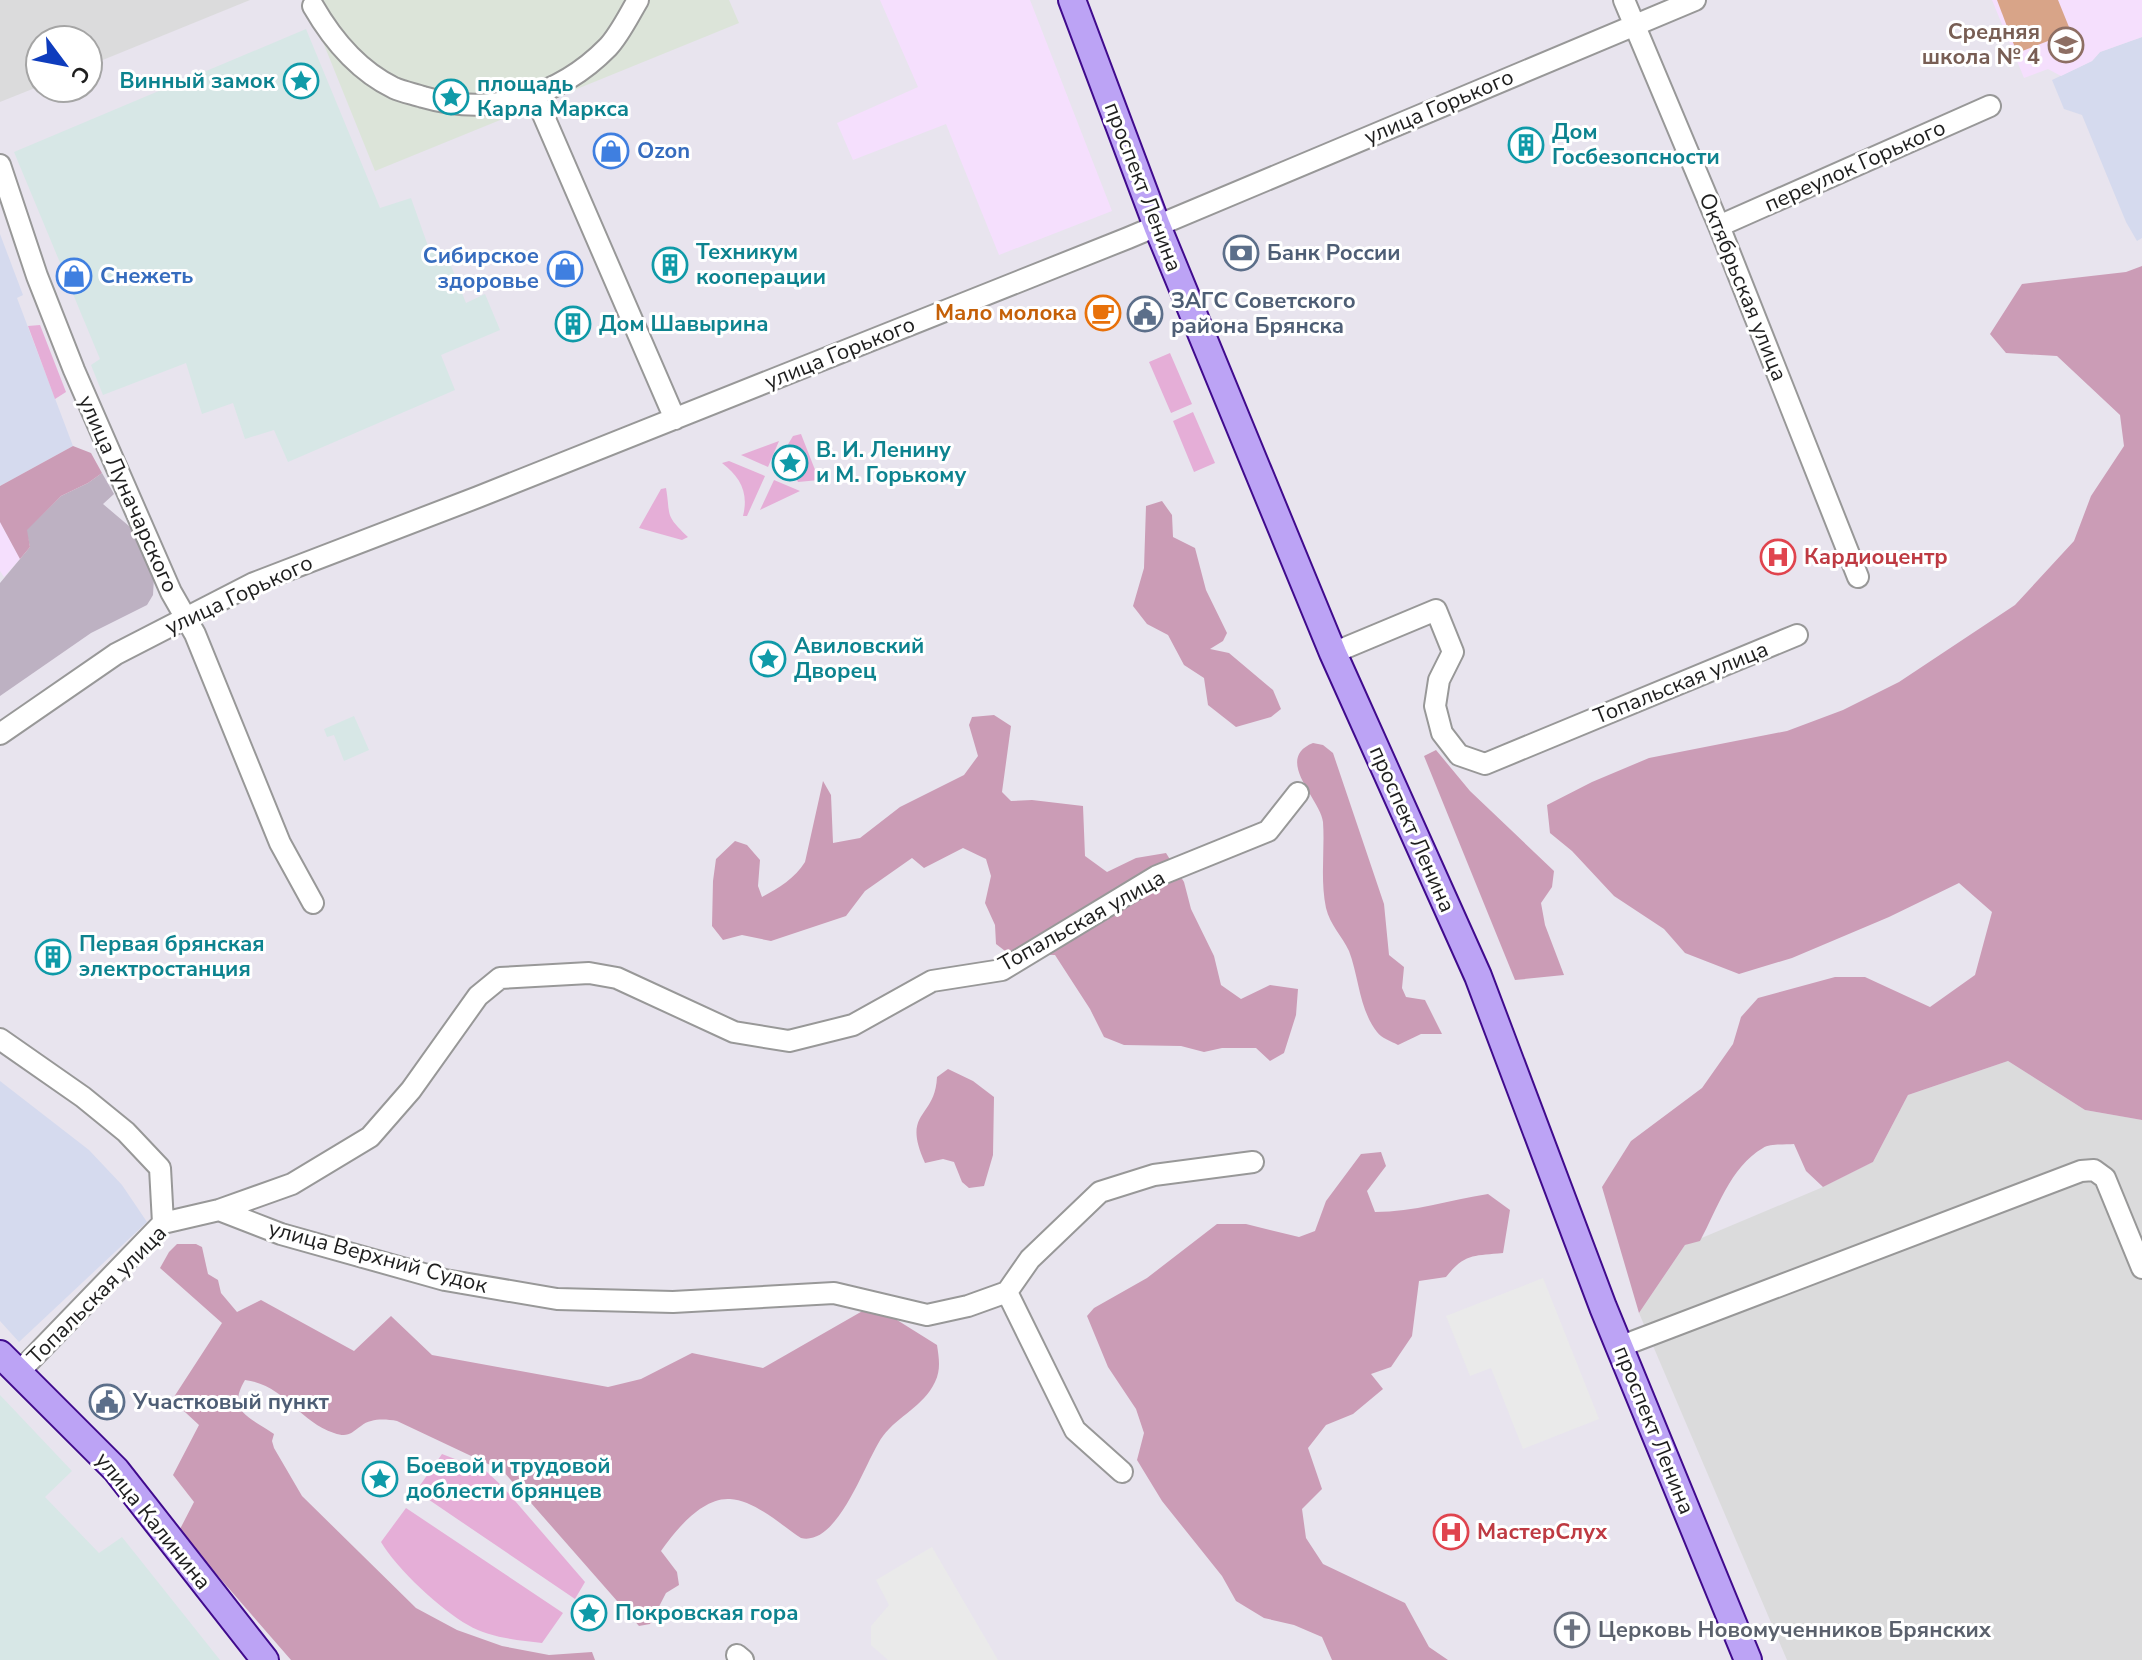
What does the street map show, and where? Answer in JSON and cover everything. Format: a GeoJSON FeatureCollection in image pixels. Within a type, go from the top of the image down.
{"type":"FeatureCollection","features":[{"type":"Feature","properties":{"kind":"main road","name":"проспект Ленина"},"geometry":{"type":"LineString","coordinates":[[1072,0],[1157,226],[1333,653],[1478,976],[1619,1347],[1748,1660]]}},
{"type":"Feature","properties":{"kind":"main road","name":"улица Калинина"},"geometry":{"type":"LineString","coordinates":[[9,1363],[116,1470],[265,1660]]}},
{"type":"Feature","properties":{"kind":"street"},"geometry":{"type":"LineString","coordinates":[[313,6],[327,31],[346,53],[394,88],[449,105],[507,104],[562,84],[610,46],[638,0]]}},
{"type":"Feature","properties":{"kind":"street","name":"Октябрьская улица"},"geometry":{"type":"LineString","coordinates":[[1624,0],[1719,226],[1858,577]]}},
{"type":"Feature","properties":{"kind":"street","name":"улица Горького"},"geometry":{"type":"LineString","coordinates":[[0,734],[116,654],[254,583],[1157,226],[1695,0]]}},
{"type":"Feature","properties":{"kind":"street"},"geometry":{"type":"LineString","coordinates":[[535,96],[675,419]]}},
{"type":"Feature","properties":{"kind":"street","name":"переулок Горького"},"geometry":{"type":"LineString","coordinates":[[1719,226],[1990,106]]}},
{"type":"Feature","properties":{"kind":"street","name":"улица Луначарского"},"geometry":{"type":"LineString","coordinates":[[0,165],[37,276],[74,370],[185,619],[195,634],[280,843],[313,903]]}},
{"type":"Feature","properties":{"kind":"street","name":"Топальская улица"},"geometry":{"type":"LineString","coordinates":[[1333,653],[1436,610],[1453,652],[1439,680],[1435,706],[1442,733],[1459,755],[1485,764],[1797,635]]}},
{"type":"Feature","properties":{"kind":"street","name":"Топальская улица"},"geometry":{"type":"LineString","coordinates":[[9,1363],[163,1223],[219,1210],[292,1184],[370,1137],[411,1090],[478,996],[500,978],[589,973],[617,978],[734,1032],[789,1041],[853,1025],[932,981],[1002,970],[1157,876],[1268,831],[1298,793]]}},
{"type":"Feature","properties":{"kind":"street"},"geometry":{"type":"LineString","coordinates":[[0,1039],[83,1097],[126,1132],[160,1168],[163,1223]]}},
{"type":"Feature","properties":{"kind":"street"},"geometry":{"type":"LineString","coordinates":[[1122,1472],[1075,1430],[1007,1292],[1030,1259],[1100,1192],[1154,1175],[1253,1162]]}},
{"type":"Feature","properties":{"kind":"street"},"geometry":{"type":"LineString","coordinates":[[1619,1347],[2081,1171],[2094,1170],[2105,1178],[2142,1268]]}},
{"type":"Feature","properties":{"kind":"street","name":"улица Верхний Судок"},"geometry":{"type":"LineString","coordinates":[[219,1210],[281,1234],[445,1280],[557,1299],[673,1302],[834,1293],[927,1315],[968,1306],[1007,1292]]}},
{"type":"Feature","properties":{"kind":"shaded area"},"geometry":{"type":"Polygon","coordinates":[[[0,0],[250,0],[104,59],[104,24],[24,24],[24,92],[0,102],[0,0]]]}},
{"type":"Feature","properties":{"kind":"shaded area","name":"площадь Карла Маркса"},"geometry":{"type":"Polygon","coordinates":[[[306,0],[729,0],[739,23],[375,171],[306,0]]]}},
{"type":"Feature","properties":{"kind":"shaded area"},"geometry":{"type":"Polygon","coordinates":[[[880,0],[1030,0],[1112,211],[999,255],[946,124],[853,160],[837,123],[918,87],[880,0]]]}},
{"type":"Feature","properties":{"kind":"shaded area","name":"Средняя школа № 4"},"geometry":{"type":"Polygon","coordinates":[[[1992,0],[2142,0],[2142,37],[2100,52],[2092,61],[2061,76],[2048,69],[2024,78],[1992,0]]]}},
{"type":"Feature","properties":{"kind":"shaded area"},"geometry":{"type":"Polygon","coordinates":[[[1997,0],[2058,0],[2071,32],[2017,53],[1997,0]]]}},
{"type":"Feature","properties":{"kind":"shaded area"},"geometry":{"type":"Polygon","coordinates":[[[306,29],[380,208],[411,198],[428,246],[445,251],[466,303],[485,294],[500,330],[441,355],[455,390],[288,462],[274,430],[245,439],[233,403],[202,414],[186,363],[103,395],[91,365],[100,359],[14,152],[306,29]]]}},
{"type":"Feature","properties":{"kind":"shaded area"},"geometry":{"type":"Polygon","coordinates":[[[2142,37],[2142,238],[2137,241],[2126,222],[2082,115],[2064,109],[2052,80],[2092,61],[2100,52],[2142,37]]]}},
{"type":"Feature","properties":{"kind":"shaded area"},"geometry":{"type":"Polygon","coordinates":[[[0,234],[23,295],[17,298],[73,446],[0,486],[0,234]]]}},
{"type":"Feature","properties":{"kind":"shaded area"},"geometry":{"type":"Polygon","coordinates":[[[2142,266],[2142,1120],[2085,1110],[2008,1061],[1908,1095],[1873,1162],[1823,1187],[1806,1171],[1794,1144],[1766,1146],[1742,1166],[1700,1241],[1685,1245],[1639,1313],[1602,1187],[1631,1141],[1702,1088],[1733,1044],[1741,1017],[1758,998],[1835,977],[1865,977],[1930,1007],[1975,975],[1992,912],[1959,883],[1792,958],[1739,974],[1685,953],[1664,929],[1614,896],[1572,851],[1550,833],[1547,805],[1649,758],[1787,731],[1843,710],[1899,682],[2015,605],[2074,541],[2091,496],[2124,446],[2120,415],[2057,356],[2006,353],[1990,334],[2022,284],[2126,272],[2142,266]]]}},
{"type":"Feature","properties":{"kind":"shaded area"},"geometry":{"type":"Polygon","coordinates":[[[40,325],[66,392],[55,399],[28,326],[40,325]]]}},
{"type":"Feature","properties":{"kind":"shaded area"},"geometry":{"type":"Polygon","coordinates":[[[1170,353],[1192,404],[1171,413],[1149,362],[1170,353]]]}},
{"type":"Feature","properties":{"kind":"shaded area"},"geometry":{"type":"Polygon","coordinates":[[[1193,412],[1215,463],[1194,472],[1173,421],[1193,412]]]}},
{"type":"Feature","properties":{"kind":"shaded area"},"geometry":{"type":"Polygon","coordinates":[[[801,434],[819,480],[798,482],[795,476],[804,465],[798,455],[788,456],[787,446],[793,436],[801,434]]]}},
{"type":"Feature","properties":{"kind":"shaded area"},"geometry":{"type":"Polygon","coordinates":[[[779,441],[768,467],[741,455],[779,441]]]}},
{"type":"Feature","properties":{"kind":"shaded area"},"geometry":{"type":"Polygon","coordinates":[[[73,446],[91,453],[102,473],[61,496],[27,530],[30,547],[20,559],[0,522],[0,486],[73,446]]]}},
{"type":"Feature","properties":{"kind":"shaded area"},"geometry":{"type":"Polygon","coordinates":[[[729,461],[765,476],[747,516],[743,516],[745,500],[742,486],[722,463],[729,461]]]}},
{"type":"Feature","properties":{"kind":"shaded area"},"geometry":{"type":"Polygon","coordinates":[[[102,473],[114,494],[103,504],[136,532],[154,577],[153,595],[147,605],[91,633],[0,696],[0,583],[30,547],[26,530],[61,496],[102,473]]]}},
{"type":"Feature","properties":{"kind":"shaded area"},"geometry":{"type":"Polygon","coordinates":[[[774,480],[800,491],[760,510],[774,480]]]}},
{"type":"Feature","properties":{"kind":"shaded area"},"geometry":{"type":"Polygon","coordinates":[[[666,488],[670,515],[688,537],[682,540],[639,528],[661,489],[666,488]]]}},
{"type":"Feature","properties":{"kind":"shaded area"},"geometry":{"type":"Polygon","coordinates":[[[1162,501],[1172,515],[1173,537],[1195,548],[1206,590],[1227,633],[1223,641],[1210,649],[1229,653],[1273,690],[1281,709],[1271,717],[1236,727],[1208,705],[1204,678],[1184,665],[1168,635],[1147,624],[1133,606],[1144,568],[1146,506],[1162,501]]]}},
{"type":"Feature","properties":{"kind":"shaded area"},"geometry":{"type":"Polygon","coordinates":[[[0,522],[20,559],[4,577],[0,571],[0,522]]]}},
{"type":"Feature","properties":{"kind":"shaded area"},"geometry":{"type":"Polygon","coordinates":[[[994,715],[1011,726],[1002,792],[1011,801],[1032,800],[1083,806],[1085,856],[1107,872],[1136,858],[1166,853],[1184,882],[1191,909],[1214,956],[1221,985],[1241,999],[1270,985],[1298,989],[1296,1015],[1284,1053],[1270,1061],[1256,1048],[1222,1048],[1204,1052],[1181,1046],[1124,1045],[1104,1037],[1055,955],[1009,954],[996,944],[995,925],[985,903],[991,876],[986,859],[963,848],[924,868],[912,858],[865,891],[846,916],[771,941],[742,935],[723,940],[712,926],[713,881],[716,859],[735,841],[747,845],[760,860],[758,886],[762,897],[786,882],[805,862],[823,781],[831,795],[833,843],[860,838],[900,807],[964,775],[978,756],[969,725],[972,717],[994,715]]]}},
{"type":"Feature","properties":{"kind":"shaded area"},"geometry":{"type":"Polygon","coordinates":[[[354,716],[369,750],[344,761],[334,735],[327,737],[324,729],[354,716]]]}},
{"type":"Feature","properties":{"kind":"shaded area"},"geometry":{"type":"Polygon","coordinates":[[[1313,743],[1323,745],[1333,753],[1384,904],[1389,955],[1404,967],[1402,988],[1406,997],[1425,1000],[1442,1034],[1421,1034],[1398,1045],[1379,1034],[1366,1013],[1349,951],[1326,908],[1323,822],[1298,769],[1297,759],[1302,750],[1313,743]]]}},
{"type":"Feature","properties":{"kind":"shaded area"},"geometry":{"type":"Polygon","coordinates":[[[1436,750],[1470,791],[1554,871],[1552,887],[1541,903],[1545,925],[1564,975],[1515,980],[1424,756],[1436,750]]]}},
{"type":"Feature","properties":{"kind":"shaded area"},"geometry":{"type":"Polygon","coordinates":[[[2008,1061],[2085,1110],[2142,1120],[2142,1660],[1787,1660],[1639,1313],[1685,1245],[1823,1187],[1873,1162],[1908,1095],[2008,1061]]]}},
{"type":"Feature","properties":{"kind":"shaded area"},"geometry":{"type":"Polygon","coordinates":[[[948,1069],[973,1081],[994,1097],[993,1155],[984,1186],[969,1188],[962,1182],[954,1162],[943,1159],[925,1163],[919,1146],[916,1133],[921,1116],[931,1101],[937,1077],[948,1069]]]}},
{"type":"Feature","properties":{"kind":"shaded area"},"geometry":{"type":"Polygon","coordinates":[[[0,1081],[89,1150],[122,1185],[147,1222],[19,1342],[0,1321],[0,1081]]]}},
{"type":"Feature","properties":{"kind":"shaded area"},"geometry":{"type":"Polygon","coordinates":[[[1381,1152],[1386,1166],[1367,1191],[1375,1212],[1418,1208],[1488,1194],[1510,1210],[1503,1253],[1471,1257],[1446,1277],[1419,1281],[1412,1336],[1391,1367],[1371,1374],[1383,1389],[1353,1414],[1326,1425],[1308,1448],[1322,1489],[1302,1509],[1306,1538],[1323,1564],[1405,1603],[1429,1647],[1448,1660],[1332,1660],[1322,1637],[1294,1625],[1264,1618],[1236,1601],[1222,1576],[1162,1501],[1137,1460],[1144,1433],[1136,1409],[1108,1367],[1087,1316],[1094,1308],[1147,1278],[1217,1224],[1246,1224],[1299,1237],[1315,1231],[1326,1201],[1361,1154],[1381,1152]]]}},
{"type":"Feature","properties":{"kind":"shaded area"},"geometry":{"type":"Polygon","coordinates":[[[177,1244],[202,1247],[208,1274],[218,1280],[221,1293],[237,1312],[261,1300],[354,1351],[391,1316],[432,1355],[608,1387],[641,1379],[692,1353],[763,1368],[873,1305],[937,1345],[938,1373],[924,1398],[883,1436],[850,1499],[827,1529],[815,1537],[801,1538],[758,1508],[739,1500],[709,1503],[690,1517],[661,1551],[677,1572],[679,1585],[666,1593],[650,1624],[639,1626],[503,1471],[397,1421],[374,1420],[349,1434],[334,1433],[321,1427],[271,1389],[245,1380],[238,1400],[239,1407],[249,1418],[274,1434],[274,1448],[302,1496],[416,1608],[457,1630],[502,1646],[549,1655],[592,1652],[595,1660],[291,1660],[179,1531],[194,1502],[173,1475],[199,1425],[172,1400],[222,1323],[160,1268],[177,1244]]]}},
{"type":"Feature","properties":{"kind":"shaded area"},"geometry":{"type":"Polygon","coordinates":[[[1543,1278],[1599,1419],[1523,1449],[1491,1368],[1470,1376],[1446,1316],[1543,1278]]]}},
{"type":"Feature","properties":{"kind":"shaded area"},"geometry":{"type":"Polygon","coordinates":[[[0,1395],[72,1471],[45,1497],[99,1553],[122,1537],[220,1660],[0,1660],[0,1395]]]}},
{"type":"Feature","properties":{"kind":"shaded area"},"geometry":{"type":"Polygon","coordinates":[[[442,1454],[486,1471],[503,1487],[585,1582],[575,1599],[416,1491],[442,1454]]]}},
{"type":"Feature","properties":{"kind":"shaded area"},"geometry":{"type":"Polygon","coordinates":[[[406,1508],[563,1613],[542,1643],[485,1633],[445,1610],[420,1588],[381,1542],[406,1508]]]}},
{"type":"Feature","properties":{"kind":"shaded area"},"geometry":{"type":"Polygon","coordinates":[[[932,1547],[998,1660],[888,1660],[871,1645],[871,1626],[889,1605],[876,1580],[932,1547]]]}},
{"type":"Feature","properties":{"kind":"place","name":"Средняя школа № 4"},"geometry":{"type":"Point","coordinates":[2066,45]}},
{"type":"Feature","properties":{"kind":"place","name":"Винный замок"},"geometry":{"type":"Point","coordinates":[301,81]}},
{"type":"Feature","properties":{"kind":"place","name":"площадь Карла Маркса"},"geometry":{"type":"Point","coordinates":[451,97]}},
{"type":"Feature","properties":{"kind":"place","name":"Дом Госбезопсности"},"geometry":{"type":"Point","coordinates":[1526,145]}},
{"type":"Feature","properties":{"kind":"place","name":"Ozon"},"geometry":{"type":"Point","coordinates":[611,151]}},
{"type":"Feature","properties":{"kind":"place","name":"Банк России"},"geometry":{"type":"Point","coordinates":[1241,253]}},
{"type":"Feature","properties":{"kind":"place","name":"Техникум кооперации"},"geometry":{"type":"Point","coordinates":[670,265]}},
{"type":"Feature","properties":{"kind":"place","name":"Сибирское здоровье"},"geometry":{"type":"Point","coordinates":[565,269]}},
{"type":"Feature","properties":{"kind":"place","name":"Снежеть"},"geometry":{"type":"Point","coordinates":[74,276]}},
{"type":"Feature","properties":{"kind":"place","name":"Мало молока"},"geometry":{"type":"Point","coordinates":[1103,313]}},
{"type":"Feature","properties":{"kind":"place","name":"ЗАГС Советского района Брянска"},"geometry":{"type":"Point","coordinates":[1145,314]}},
{"type":"Feature","properties":{"kind":"place","name":"Дом Шавырина"},"geometry":{"type":"Point","coordinates":[573,324]}},
{"type":"Feature","properties":{"kind":"place","name":"В. И. Ленину и М. Горькому"},"geometry":{"type":"Point","coordinates":[790,463]}},
{"type":"Feature","properties":{"kind":"place","name":"Кардиоцентр"},"geometry":{"type":"Point","coordinates":[1778,557]}},
{"type":"Feature","properties":{"kind":"place","name":"Авиловский Дворец"},"geometry":{"type":"Point","coordinates":[768,659]}},
{"type":"Feature","properties":{"kind":"place","name":"Первая брянская электростанция"},"geometry":{"type":"Point","coordinates":[53,957]}},
{"type":"Feature","properties":{"kind":"place","name":"Участковый пункт"},"geometry":{"type":"Point","coordinates":[107,1402]}},
{"type":"Feature","properties":{"kind":"place","name":"Боевой и трудовой доблести брянцев"},"geometry":{"type":"Point","coordinates":[380,1479]}},
{"type":"Feature","properties":{"kind":"place","name":"МастерСлух"},"geometry":{"type":"Point","coordinates":[1451,1532]}},
{"type":"Feature","properties":{"kind":"place","name":"Покровская гора"},"geometry":{"type":"Point","coordinates":[589,1613]}},
{"type":"Feature","properties":{"kind":"place","name":"Церковь Новомученников Брянских"},"geometry":{"type":"Point","coordinates":[1572,1630]}}]}
